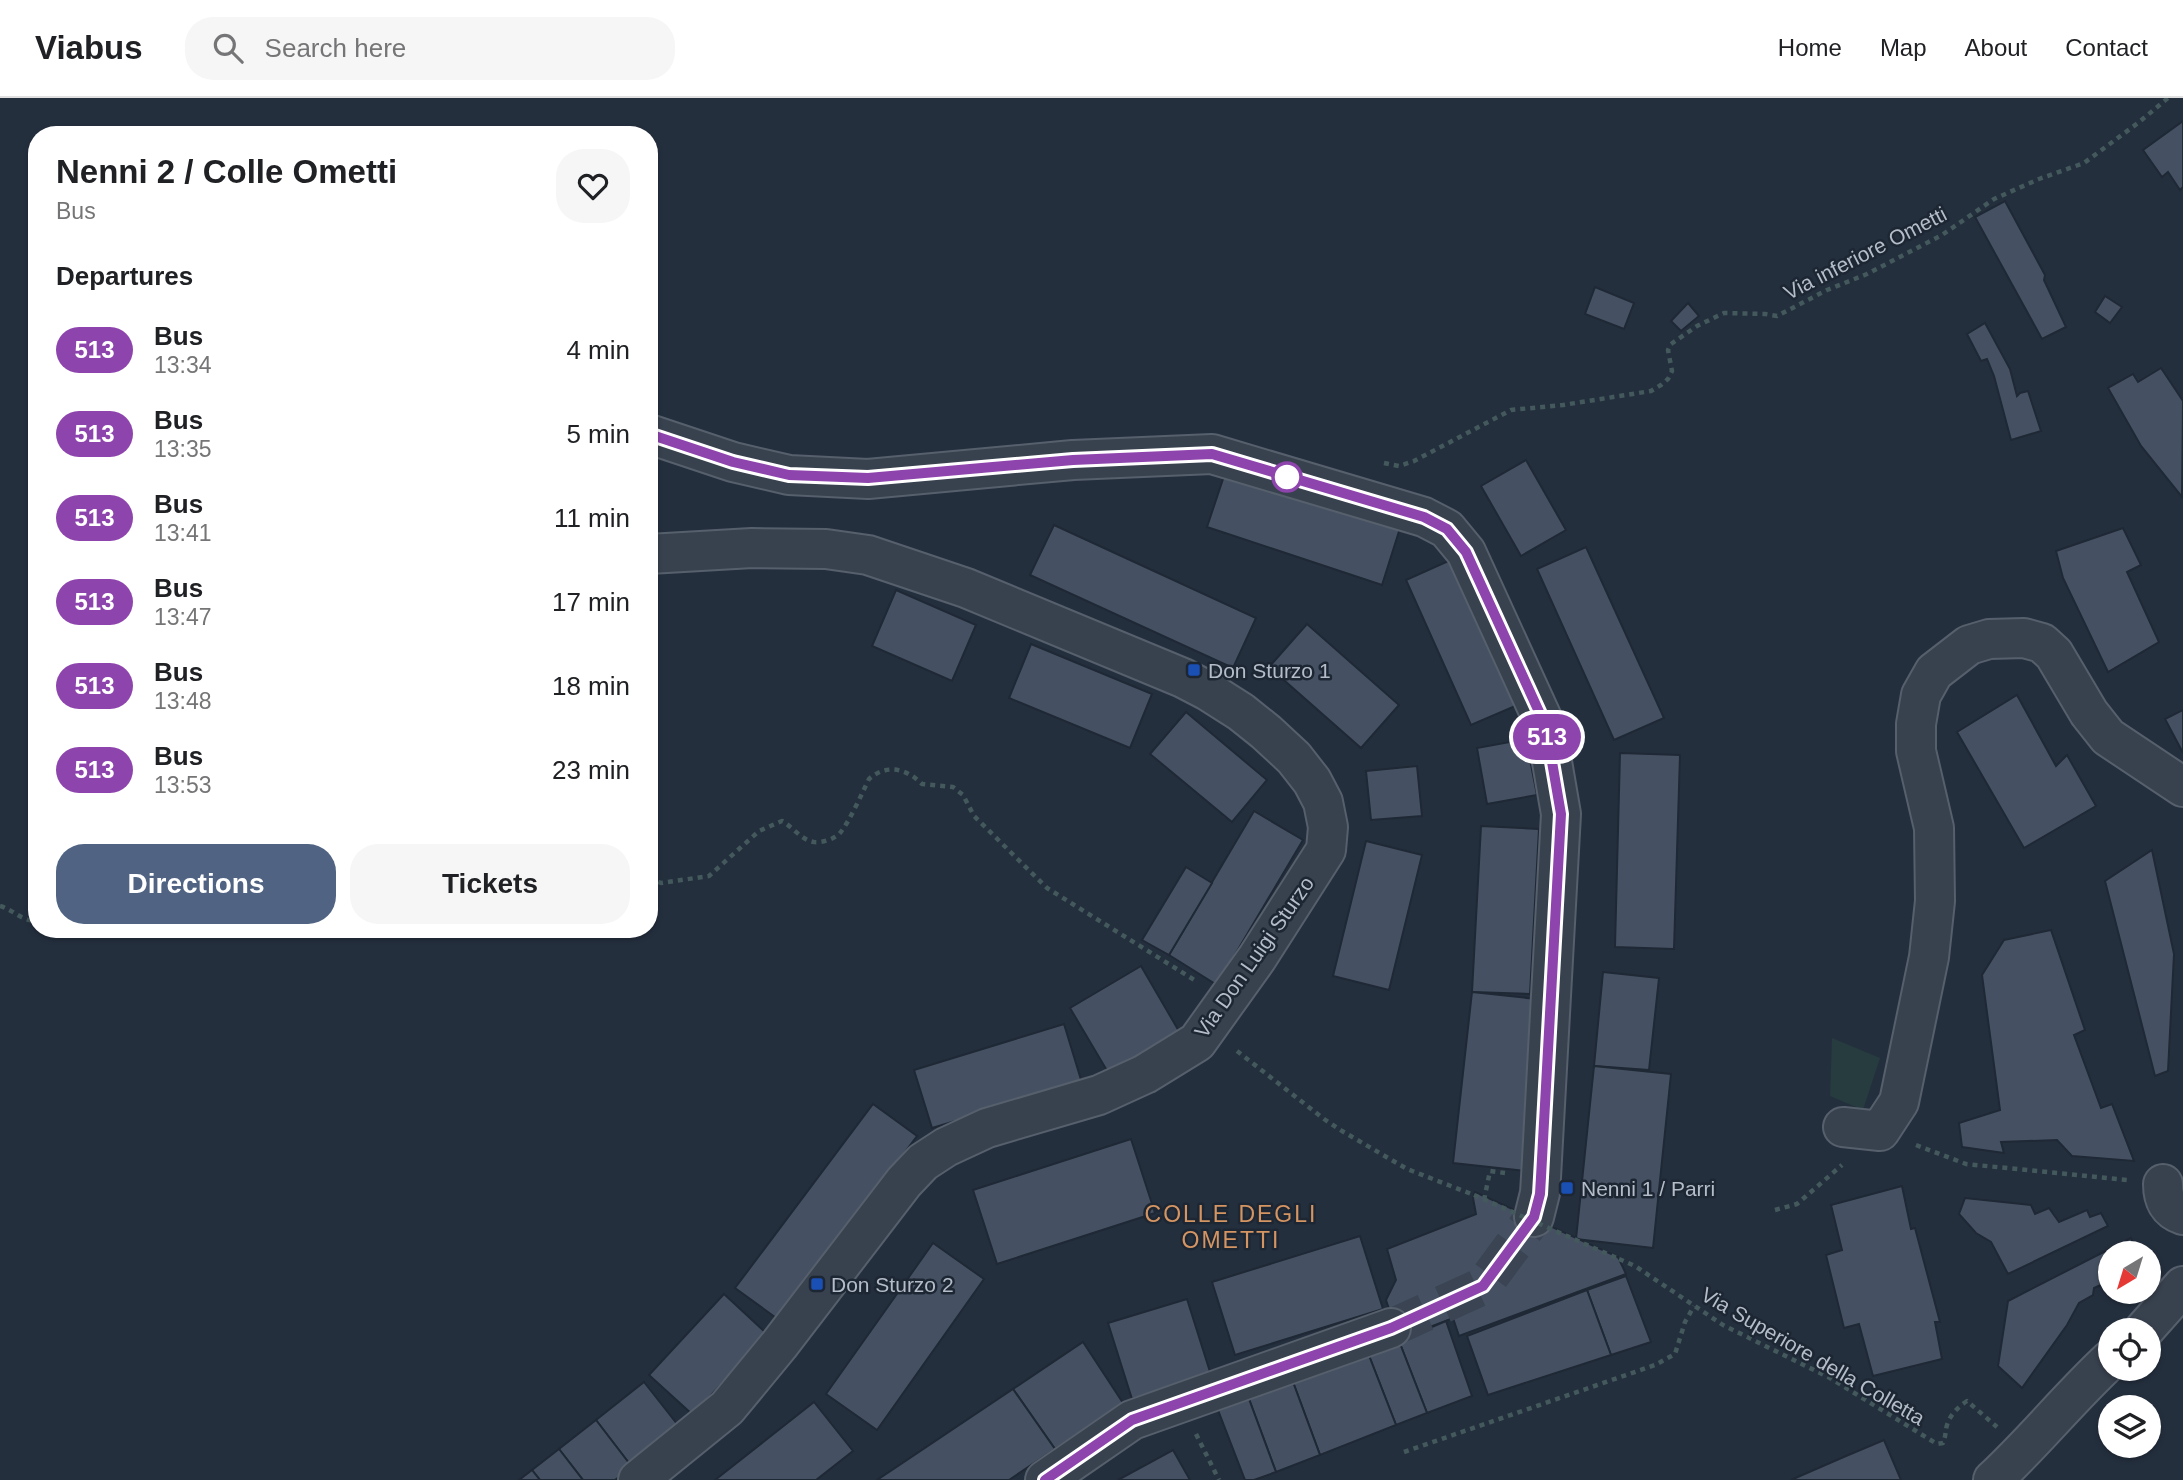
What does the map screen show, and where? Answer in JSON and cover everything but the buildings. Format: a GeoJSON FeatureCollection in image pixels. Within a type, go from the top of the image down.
{"type":"FeatureCollection","features":[{"type":"Feature","properties":{"kind":"street"},"geometry":{"type":"LineString","coordinates":[[658,437],[733,462],[789,475],[868,478],[1073,460],[1212,454],[1424,517],[1447,529],[1466,552],[1546,727],[1561,814],[1540,1194],[1534,1217]]}},
{"type":"Feature","properties":{"kind":"street","name":"Via Don Luigi Sturzo"},"geometry":{"type":"LineString","coordinates":[[638,1480],[727,1408],[904,1182],[923,1162],[946,1147],[987,1128],[1099,1095],[1145,1074],[1197,1042],[1308,880],[1326,850],[1328,827],[1323,802],[1312,781],[1294,758],[1241,712],[1183,678],[966,588],[868,555],[826,549],[752,548],[658,553]]}},
{"type":"Feature","properties":{"kind":"street"},"geometry":{"type":"LineString","coordinates":[[1843,1127],[1880,1131],[1899,1102],[1929,957],[1935,901],[1934,828],[1916,751],[1916,724],[1922,695],[1934,672],[1969,645],[1989,639],[2024,638],[2042,643],[2054,654],[2088,713],[2108,737],[2183,788]]}},
{"type":"Feature","properties":{"kind":"street"},"geometry":{"type":"LineString","coordinates":[[2163,1184],[2163,1195],[2170,1209],[2183,1215]]}},
{"type":"Feature","properties":{"kind":"street"},"geometry":{"type":"LineString","coordinates":[[2155,1318],[2183,1286]]}},
{"type":"Feature","properties":{"kind":"street"},"geometry":{"type":"LineString","coordinates":[[1045,1480],[1132,1420],[1391,1328]]}},
{"type":"Feature","properties":{"kind":"street"},"geometry":{"type":"LineString","coordinates":[[1993,1480],[2024,1451],[2098,1371]]}},
{"type":"Feature","properties":{"kind":"path","name":"Via inferiore Ometti"},"geometry":{"type":"LineString","coordinates":[[1375,462],[1398,466],[1414,461],[1511,410],[1563,405],[1650,391],[1661,386],[1672,371],[1668,350],[1671,344],[1697,326],[1724,313],[1765,313],[1777,316],[1827,290],[1867,274],[1942,235],[1994,199],[2084,163],[2168,98]]}},
{"type":"Feature","properties":{"kind":"path"},"geometry":{"type":"LineString","coordinates":[[658,882],[709,876],[758,831],[782,821],[801,836],[815,842],[831,839],[840,833],[869,779],[877,772],[901,770],[913,775],[922,784],[953,787],[963,795],[974,816],[1046,888],[1218,1014]]}},
{"type":"Feature","properties":{"kind":"path"},"geometry":{"type":"LineString","coordinates":[[0,906],[11,909],[21,919],[28,920]]}},
{"type":"Feature","properties":{"kind":"path","name":"Via Superiore della Colletta"},"geometry":{"type":"LineString","coordinates":[[1218,1014],[1324,1119],[1407,1169],[1474,1195],[1635,1266],[1723,1325],[1830,1378],[1937,1444],[1943,1443],[1947,1425],[1958,1407],[1967,1401],[2024,1451]]}},
{"type":"Feature","properties":{"kind":"path"},"geometry":{"type":"LineString","coordinates":[[1775,1210],[1797,1204],[1880,1131],[1966,1164],[2163,1184]]}},
{"type":"Feature","properties":{"kind":"path"},"geometry":{"type":"LineString","coordinates":[[1405,1452],[1655,1365],[1675,1354],[1685,1322],[1694,1306]]}},
{"type":"Feature","properties":{"kind":"green space"},"geometry":{"type":"Polygon","coordinates":[[[1832,1038],[1880,1058],[1863,1110],[1830,1096],[1832,1038]]]}},
{"type":"Feature","properties":{"kind":"tunnel"},"geometry":{"type":"LineString","coordinates":[[1391,1328],[1483,1286],[1534,1217]]}},
{"type":"Feature","properties":{"kind":"bus line","name":"513"},"geometry":{"type":"LineString","coordinates":[[658,437],[733,462],[789,475],[868,478],[1073,460],[1212,454],[1424,517],[1447,529],[1466,552],[1546,727],[1561,814],[1540,1194],[1534,1217],[1483,1286],[1391,1328],[1132,1420],[1045,1480]]}},
{"type":"Feature","properties":{"kind":"place","name":"Don Sturzo 1"},"geometry":{"type":"Point","coordinates":[1194,670]}},
{"type":"Feature","properties":{"kind":"place","name":"Nenni 1 / Parri"},"geometry":{"type":"Point","coordinates":[1567,1188]}},
{"type":"Feature","properties":{"kind":"place","name":"Don Sturzo 2"},"geometry":{"type":"Point","coordinates":[817,1284]}},
{"type":"Feature","properties":{"kind":"district","name":"COLLE DEGLI OMETTI"},"geometry":{"type":"Point","coordinates":[1231,1227]}}]}
